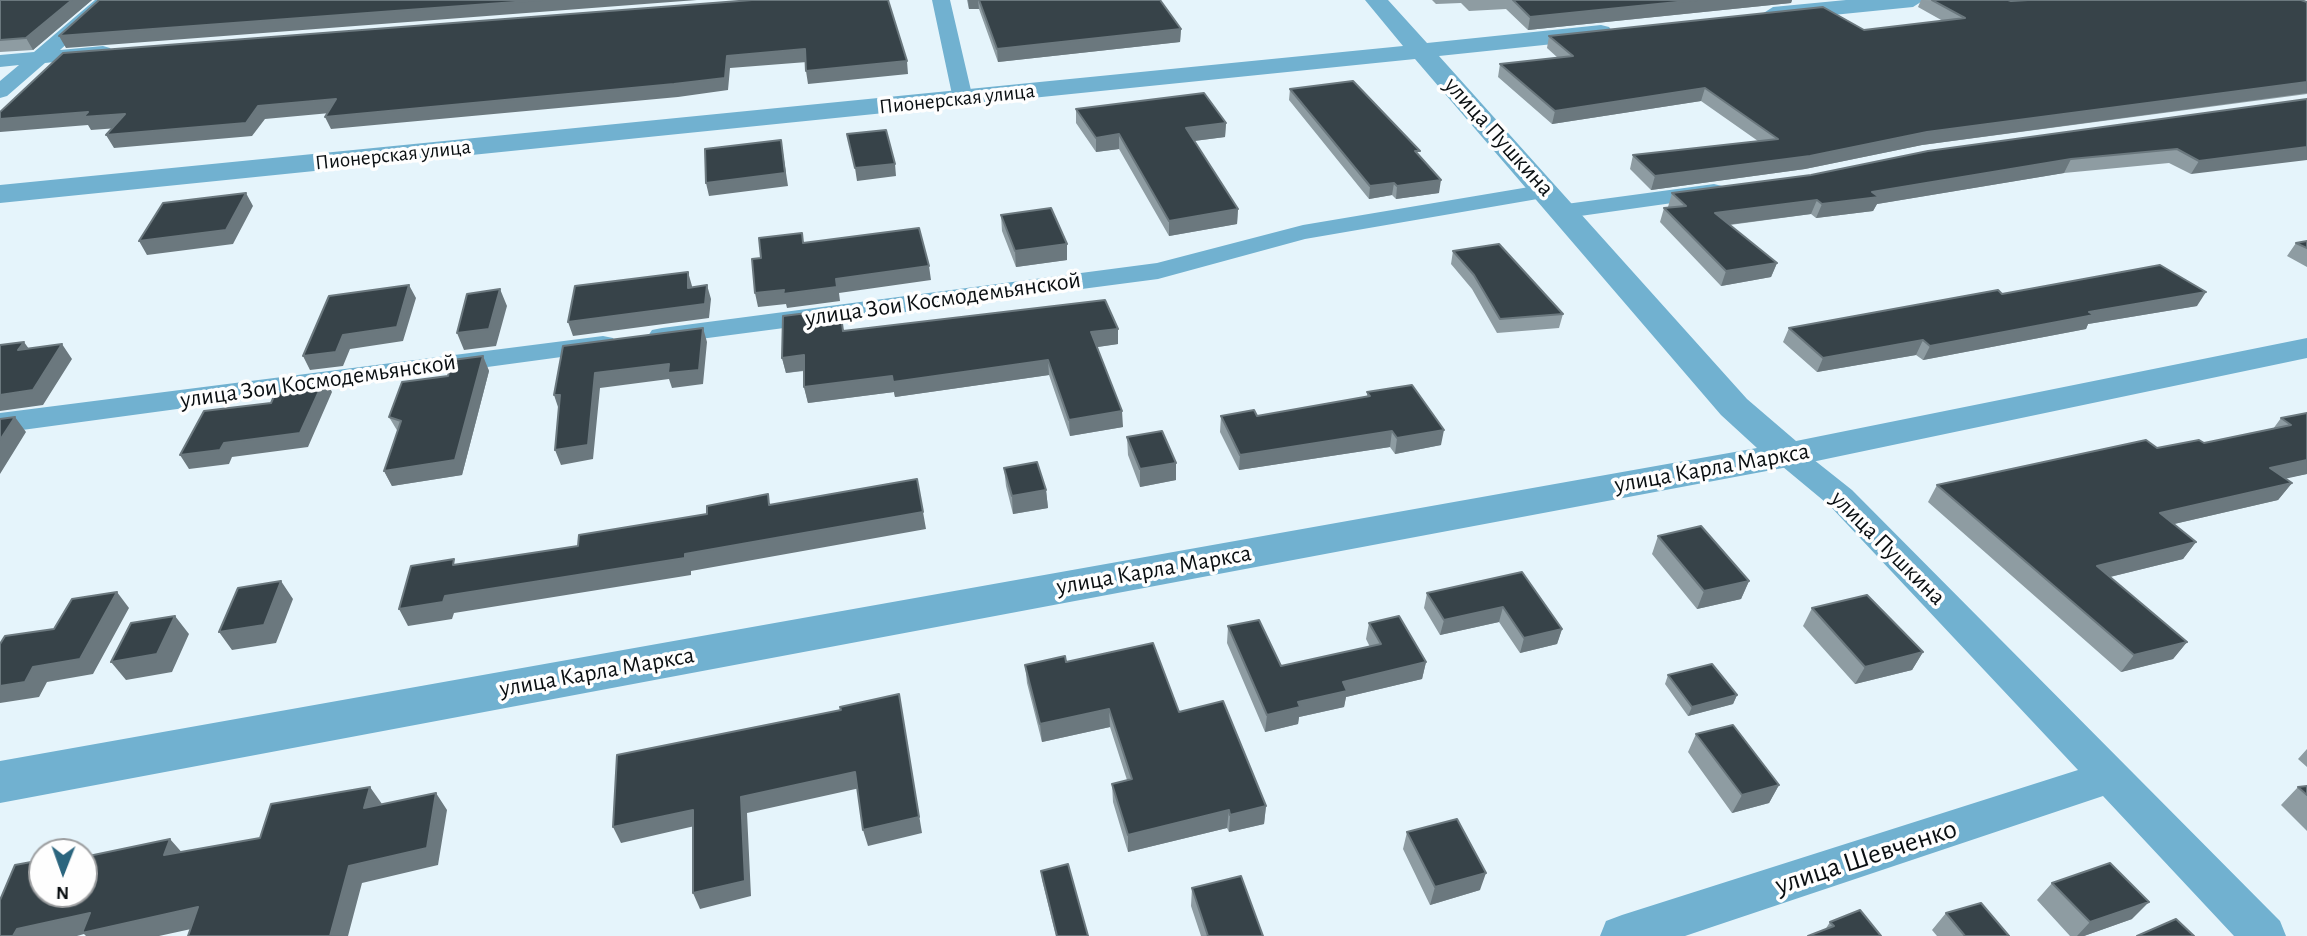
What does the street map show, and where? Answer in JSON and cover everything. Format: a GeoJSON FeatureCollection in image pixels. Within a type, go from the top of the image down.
{"type":"FeatureCollection","features":[{"type":"Feature","properties":{"kind":"street"},"geometry":{"type":"LineString","coordinates":[[0,92],[106,0]]}},
{"type":"Feature","properties":{"kind":"street"},"geometry":{"type":"LineString","coordinates":[[941,0],[963,99]]}},
{"type":"Feature","properties":{"kind":"street","name":"улица Пушкина"},"geometry":{"type":"LineString","coordinates":[[1376,0],[1556,201],[1734,407],[1841,498],[2264,936]]}},
{"type":"Feature","properties":{"kind":"street"},"geometry":{"type":"LineString","coordinates":[[1749,17],[1913,0]]}},
{"type":"Feature","properties":{"kind":"street","name":"Пионерская улица"},"geometry":{"type":"LineString","coordinates":[[0,194],[963,99],[1626,29]]}},
{"type":"Feature","properties":{"kind":"street"},"geometry":{"type":"LineString","coordinates":[[0,61],[123,51]]}},
{"type":"Feature","properties":{"kind":"street","name":"улица Зои Космодемьянской"},"geometry":{"type":"LineString","coordinates":[[0,423],[1158,271],[1303,232],[1556,201],[1739,188]]}},
{"type":"Feature","properties":{"kind":"street","name":"улица Карла Маркса"},"geometry":{"type":"LineString","coordinates":[[0,782],[1788,455],[2307,348]]}},
{"type":"Feature","properties":{"kind":"street","name":"улица Шевченко"},"geometry":{"type":"LineString","coordinates":[[1622,936],[2110,777]]}},
{"type":"Feature","properties":{"kind":"building"},"geometry":{"type":"Polygon","coordinates":[[[0,0],[72,0],[26,38],[0,40],[0,0]]]}},
{"type":"Feature","properties":{"kind":"building"},"geometry":{"type":"Polygon","coordinates":[[[99,0],[542,0],[59,36],[99,0]]]}},
{"type":"Feature","properties":{"kind":"building"},"geometry":{"type":"Polygon","coordinates":[[[752,0],[888,0],[907,61],[806,71],[805,49],[727,56],[725,78],[325,117],[336,99],[258,106],[246,123],[106,135],[125,114],[83,117],[88,112],[0,119],[0,112],[63,53],[752,0]]]}},
{"type":"Feature","properties":{"kind":"building"},"geometry":{"type":"Polygon","coordinates":[[[979,0],[1160,0],[1181,29],[997,49],[979,0]]]}},
{"type":"Feature","properties":{"kind":"building"},"geometry":{"type":"Polygon","coordinates":[[[1513,0],[1697,0],[1530,17],[1513,0]]]}},
{"type":"Feature","properties":{"kind":"building"},"geometry":{"type":"Polygon","coordinates":[[[1932,0],[2301,0],[2307,2],[2307,82],[1927,132],[1810,156],[1655,176],[1633,155],[1778,139],[1705,88],[1555,111],[1500,64],[1573,56],[1549,36],[1823,7],[1864,30],[1965,18],[1932,0]]]}},
{"type":"Feature","properties":{"kind":"building"},"geometry":{"type":"Polygon","coordinates":[[[1353,81],[1420,151],[1415,151],[1441,180],[1397,186],[1394,183],[1370,186],[1290,89],[1353,81]]]}},
{"type":"Feature","properties":{"kind":"building"},"geometry":{"type":"Polygon","coordinates":[[[1204,93],[1226,123],[1186,128],[1238,209],[1169,221],[1119,134],[1096,138],[1076,109],[1204,93]]]}},
{"type":"Feature","properties":{"kind":"building"},"geometry":{"type":"Polygon","coordinates":[[[2307,99],[2307,147],[2199,161],[2177,149],[2071,159],[1872,192],[1879,197],[1822,204],[1817,200],[1715,213],[1777,263],[1726,271],[1664,208],[1686,206],[1672,193],[1811,175],[1928,151],[2307,99]]]}},
{"type":"Feature","properties":{"kind":"building"},"geometry":{"type":"Polygon","coordinates":[[[886,130],[895,164],[855,168],[847,134],[886,130]]]}},
{"type":"Feature","properties":{"kind":"building"},"geometry":{"type":"Polygon","coordinates":[[[781,140],[785,173],[706,183],[705,149],[781,140]]]}},
{"type":"Feature","properties":{"kind":"building"},"geometry":{"type":"Polygon","coordinates":[[[246,193],[226,230],[139,241],[163,203],[246,193]]]}},
{"type":"Feature","properties":{"kind":"building"},"geometry":{"type":"Polygon","coordinates":[[[1051,208],[1067,244],[1015,251],[1001,215],[1051,208]]]}},
{"type":"Feature","properties":{"kind":"building"},"geometry":{"type":"Polygon","coordinates":[[[919,228],[929,266],[836,279],[837,287],[783,294],[784,290],[755,293],[752,259],[761,258],[759,238],[802,233],[803,243],[919,228]]]}},
{"type":"Feature","properties":{"kind":"building"},"geometry":{"type":"Polygon","coordinates":[[[2307,241],[2307,248],[2296,243],[2307,241]]]}},
{"type":"Feature","properties":{"kind":"building"},"geometry":{"type":"Polygon","coordinates":[[[1499,244],[1563,314],[1500,319],[1474,275],[1453,251],[1499,244]]]}},
{"type":"Feature","properties":{"kind":"building"},"geometry":{"type":"Polygon","coordinates":[[[2160,265],[2206,292],[2089,312],[2094,315],[1930,346],[1923,340],[1823,358],[1789,328],[1998,290],[2002,294],[2160,265]]]}},
{"type":"Feature","properties":{"kind":"building"},"geometry":{"type":"Polygon","coordinates":[[[688,272],[688,288],[707,285],[705,304],[568,322],[575,286],[688,272]]]}},
{"type":"Feature","properties":{"kind":"building"},"geometry":{"type":"Polygon","coordinates":[[[409,285],[397,327],[343,335],[336,352],[303,356],[329,296],[409,285]]]}},
{"type":"Feature","properties":{"kind":"building"},"geometry":{"type":"Polygon","coordinates":[[[500,289],[489,329],[457,333],[467,294],[500,289]]]}},
{"type":"Feature","properties":{"kind":"building"},"geometry":{"type":"Polygon","coordinates":[[[1105,300],[1118,329],[1091,332],[1122,411],[1069,420],[1048,360],[893,382],[892,376],[804,387],[804,355],[782,358],[783,316],[840,309],[843,331],[1105,300]]]}},
{"type":"Feature","properties":{"kind":"building"},"geometry":{"type":"Polygon","coordinates":[[[703,328],[699,370],[668,373],[669,364],[595,373],[588,445],[555,450],[560,395],[554,395],[563,346],[703,328]]]}},
{"type":"Feature","properties":{"kind":"building"},"geometry":{"type":"Polygon","coordinates":[[[24,342],[18,350],[62,344],[33,390],[0,395],[0,345],[24,342]]]}},
{"type":"Feature","properties":{"kind":"building"},"geometry":{"type":"Polygon","coordinates":[[[483,356],[455,460],[384,471],[401,421],[389,417],[402,382],[448,376],[452,360],[483,356]]]}},
{"type":"Feature","properties":{"kind":"building"},"geometry":{"type":"Polygon","coordinates":[[[325,378],[300,433],[224,443],[220,450],[180,455],[204,411],[271,403],[275,394],[289,392],[293,382],[325,378]]]}},
{"type":"Feature","properties":{"kind":"building"},"geometry":{"type":"Polygon","coordinates":[[[1412,385],[1444,430],[1397,438],[1392,431],[1240,455],[1221,416],[1254,410],[1257,416],[1370,396],[1367,392],[1412,385]]]}},
{"type":"Feature","properties":{"kind":"building"},"geometry":{"type":"Polygon","coordinates":[[[2307,413],[2307,460],[2270,468],[2292,483],[2160,513],[2196,542],[2097,566],[2187,642],[2134,655],[1937,485],[2146,440],[2157,448],[2199,440],[2204,443],[2291,425],[2281,418],[2307,413]]]}},
{"type":"Feature","properties":{"kind":"building"},"geometry":{"type":"Polygon","coordinates":[[[15,417],[0,440],[0,419],[15,417]]]}},
{"type":"Feature","properties":{"kind":"building"},"geometry":{"type":"Polygon","coordinates":[[[1162,431],[1176,463],[1140,469],[1127,437],[1162,431]]]}},
{"type":"Feature","properties":{"kind":"building"},"geometry":{"type":"Polygon","coordinates":[[[1037,462],[1046,490],[1012,496],[1004,468],[1037,462]]]}},
{"type":"Feature","properties":{"kind":"building"},"geometry":{"type":"Polygon","coordinates":[[[917,479],[923,512],[685,554],[685,558],[445,596],[443,602],[399,609],[411,566],[454,559],[453,565],[578,546],[579,535],[707,514],[707,506],[768,494],[769,505],[917,479]]]}},
{"type":"Feature","properties":{"kind":"building"},"geometry":{"type":"Polygon","coordinates":[[[1701,526],[1749,581],[1704,591],[1658,536],[1701,526]]]}},
{"type":"Feature","properties":{"kind":"building"},"geometry":{"type":"Polygon","coordinates":[[[1522,572],[1562,629],[1524,638],[1503,607],[1444,620],[1427,593],[1522,572]]]}},
{"type":"Feature","properties":{"kind":"building"},"geometry":{"type":"Polygon","coordinates":[[[281,581],[264,625],[219,632],[238,588],[281,581]]]}},
{"type":"Feature","properties":{"kind":"building"},"geometry":{"type":"Polygon","coordinates":[[[117,592],[80,659],[33,667],[25,682],[0,686],[0,644],[5,636],[54,629],[72,599],[117,592]]]}},
{"type":"Feature","properties":{"kind":"building"},"geometry":{"type":"Polygon","coordinates":[[[1867,595],[1923,652],[1865,667],[1812,608],[1867,595]]]}},
{"type":"Feature","properties":{"kind":"building"},"geometry":{"type":"Polygon","coordinates":[[[175,616],[157,654],[111,662],[131,623],[175,616]]]}},
{"type":"Feature","properties":{"kind":"building"},"geometry":{"type":"Polygon","coordinates":[[[1399,616],[1426,662],[1343,682],[1347,691],[1298,702],[1300,707],[1267,715],[1228,626],[1259,620],[1281,666],[1381,644],[1369,623],[1399,616]]]}},
{"type":"Feature","properties":{"kind":"building"},"geometry":{"type":"Polygon","coordinates":[[[1153,643],[1179,712],[1223,701],[1266,806],[1230,815],[1229,810],[1128,835],[1112,784],[1132,779],[1109,709],[1040,724],[1025,665],[1065,656],[1066,662],[1153,643]]]}},
{"type":"Feature","properties":{"kind":"building"},"geometry":{"type":"Polygon","coordinates":[[[1712,664],[1737,695],[1692,707],[1668,675],[1712,664]]]}},
{"type":"Feature","properties":{"kind":"building"},"geometry":{"type":"Polygon","coordinates":[[[899,694],[919,817],[863,830],[855,772],[741,797],[745,881],[693,893],[693,810],[613,827],[617,755],[841,710],[840,707],[899,694]]]}},
{"type":"Feature","properties":{"kind":"building"},"geometry":{"type":"Polygon","coordinates":[[[1733,725],[1779,785],[1742,795],[1696,734],[1733,725]]]}},
{"type":"Feature","properties":{"kind":"building"},"geometry":{"type":"Polygon","coordinates":[[[2307,786],[2307,795],[2298,787],[2307,786]]]}},
{"type":"Feature","properties":{"kind":"building"},"geometry":{"type":"Polygon","coordinates":[[[370,787],[364,808],[436,793],[427,848],[349,866],[330,936],[188,936],[198,907],[82,933],[90,913],[17,929],[13,936],[0,936],[0,900],[15,865],[28,863],[28,908],[98,908],[98,854],[170,839],[164,855],[260,838],[271,804],[370,787]]]}},
{"type":"Feature","properties":{"kind":"building"},"geometry":{"type":"Polygon","coordinates":[[[1457,819],[1486,873],[1435,887],[1407,832],[1457,819]]]}},
{"type":"Feature","properties":{"kind":"building"},"geometry":{"type":"Polygon","coordinates":[[[2110,863],[2149,902],[2090,922],[2052,883],[2110,863]]]}},
{"type":"Feature","properties":{"kind":"building"},"geometry":{"type":"Polygon","coordinates":[[[1068,864],[1088,936],[1057,936],[1041,871],[1068,864]]]}},
{"type":"Feature","properties":{"kind":"building"},"geometry":{"type":"Polygon","coordinates":[[[1241,876],[1263,936],[1208,936],[1192,888],[1241,876]]]}},
{"type":"Feature","properties":{"kind":"building"},"geometry":{"type":"Polygon","coordinates":[[[1981,903],[2009,936],[1965,936],[1946,913],[1981,903]]]}},
{"type":"Feature","properties":{"kind":"building"},"geometry":{"type":"Polygon","coordinates":[[[1860,910],[1881,936],[1808,936],[1834,926],[1830,922],[1860,910]]]}},
{"type":"Feature","properties":{"kind":"building"},"geometry":{"type":"Polygon","coordinates":[[[2176,919],[2194,936],[2137,936],[2176,919]]]}}]}
